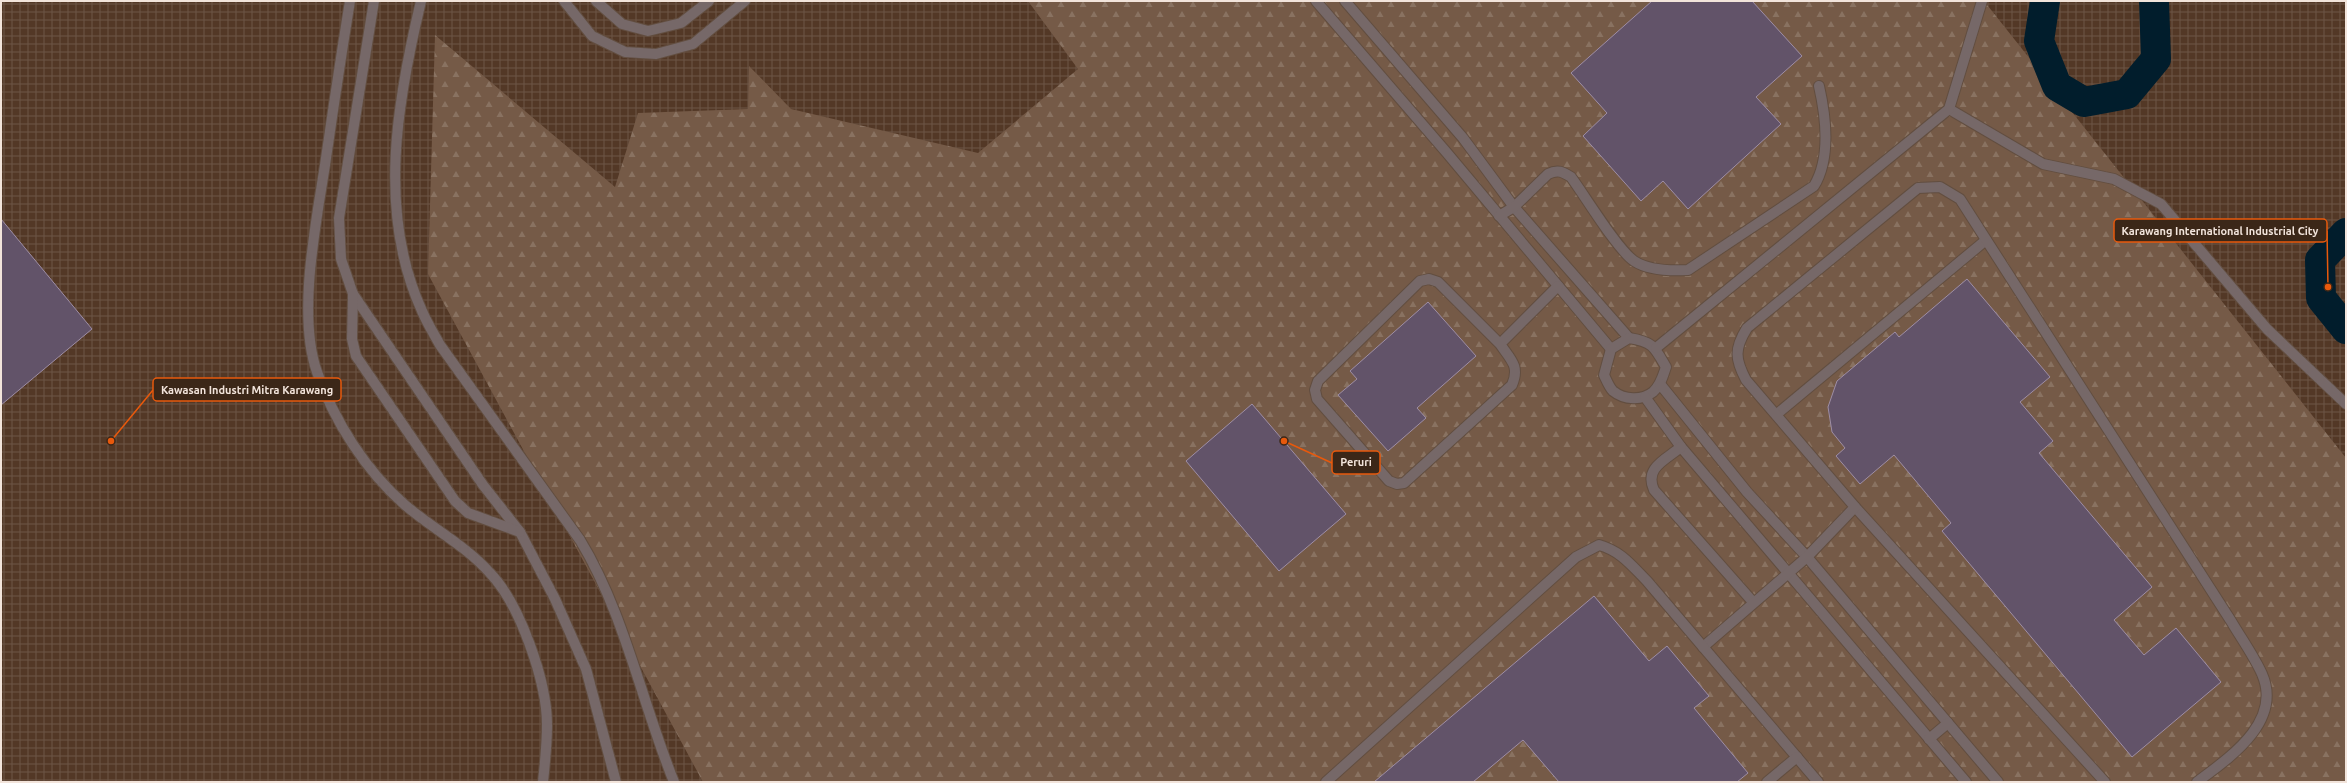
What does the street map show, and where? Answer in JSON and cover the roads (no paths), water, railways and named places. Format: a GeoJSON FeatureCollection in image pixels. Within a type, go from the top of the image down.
{"type":"FeatureCollection","features":[{"type":"Feature","properties":{"kind":"lane"},"geometry":{"type":"LineString","coordinates":[[350,1],[318,212],[310,278],[309,326],[316,371],[340,423],[371,471],[406,505],[458,542],[492,574],[519,616],[538,670],[547,724],[544,782]]}},
{"type":"Feature","properties":{"kind":"lane"},"geometry":{"type":"LineString","coordinates":[[374,1],[339,218],[341,259],[353,294],[483,485],[520,532],[555,599],[586,669],[616,782]]}},
{"type":"Feature","properties":{"kind":"lane"},"geometry":{"type":"LineString","coordinates":[[420,1],[402,97],[394,156],[395,198],[399,234],[409,276],[421,310],[440,345],[580,540],[594,562],[608,593],[659,745],[674,782]]}},
{"type":"Feature","properties":{"kind":"lane"},"geometry":{"type":"LineString","coordinates":[[564,1],[592,36],[625,52],[656,54],[693,44],[745,1]]}},
{"type":"Feature","properties":{"kind":"lane"},"geometry":{"type":"LineString","coordinates":[[596,1],[622,24],[648,31],[681,23],[708,1]]}},
{"type":"Feature","properties":{"kind":"lane"},"geometry":{"type":"LineString","coordinates":[[1316,1],[1611,349]]}},
{"type":"Feature","properties":{"kind":"lane"},"geometry":{"type":"LineString","coordinates":[[1345,1],[1463,138],[1514,206],[1629,338],[1648,341],[1656,348],[1666,366],[1660,384],[1653,392],[1645,397],[1627,398],[1612,390],[1604,374],[1611,349],[1629,338]]}},
{"type":"Feature","properties":{"kind":"lane"},"geometry":{"type":"LineString","coordinates":[[1656,348],[1949,109],[1982,1]]}},
{"type":"Feature","properties":{"kind":"lane"},"geometry":{"type":"LineString","coordinates":[[1499,216],[1514,206],[1548,174],[1555,171],[1562,172],[1571,177],[1622,250],[1634,261],[1673,271],[1688,270],[1814,186],[1821,174],[1825,141],[1819,86]]}},
{"type":"Feature","properties":{"kind":"lane"},"geometry":{"type":"LineString","coordinates":[[1949,109],[2043,164],[2114,179],[2161,204],[2267,329],[2346,404]]}},
{"type":"Feature","properties":{"kind":"lane"},"geometry":{"type":"LineString","coordinates":[[2105,782],[1854,507],[1777,414],[1746,380],[1738,366],[1737,353],[1740,340],[1747,328],[1918,188],[1940,187],[1960,199],[2231,621],[2262,674],[2266,693],[2264,713],[2255,729],[2237,753],[2197,782]]}},
{"type":"Feature","properties":{"kind":"lane"},"geometry":{"type":"LineString","coordinates":[[1777,414],[1986,240]]}},
{"type":"Feature","properties":{"kind":"lane"},"geometry":{"type":"LineString","coordinates":[[1429,279],[1438,282],[1500,344],[1516,368],[1516,376],[1512,385],[1404,483],[1397,484],[1389,481],[1318,399],[1315,390],[1318,382],[1420,281],[1429,279]]}},
{"type":"Feature","properties":{"kind":"lane"},"geometry":{"type":"LineString","coordinates":[[1500,344],[1558,286]]}},
{"type":"Feature","properties":{"kind":"lane"},"geometry":{"type":"LineString","coordinates":[[353,294],[352,339],[356,356],[455,501],[468,513],[520,532]]}},
{"type":"Feature","properties":{"kind":"lane"},"geometry":{"type":"LineString","coordinates":[[1660,384],[1747,492],[1807,557],[1913,679],[1998,782]]}},
{"type":"Feature","properties":{"kind":"lane"},"geometry":{"type":"LineString","coordinates":[[1645,397],[1681,447],[1966,782]]}},
{"type":"Feature","properties":{"kind":"lane"},"geometry":{"type":"LineString","coordinates":[[1681,447],[1652,470],[1649,480],[1654,490],[1753,602]]}},
{"type":"Feature","properties":{"kind":"lane"},"geometry":{"type":"LineString","coordinates":[[1703,646],[1807,557],[1854,507]]}},
{"type":"Feature","properties":{"kind":"lane"},"geometry":{"type":"LineString","coordinates":[[1326,782],[1576,557],[1600,545],[1612,548],[1622,555],[1647,581],[1818,782]]}},
{"type":"Feature","properties":{"kind":"lane"},"geometry":{"type":"LineString","coordinates":[[1929,739],[1948,723]]}},
{"type":"Feature","properties":{"kind":"lane"},"geometry":{"type":"LineString","coordinates":[[1767,782],[1797,757]]}},
{"type":"Feature","properties":{"kind":"waterway"},"geometry":{"type":"LineString","coordinates":[[2045,1],[2039,41],[2057,86],[2084,102],[2127,94],[2156,59],[2154,1]]}},
{"type":"Feature","properties":{"kind":"waterway"},"geometry":{"type":"LineString","coordinates":[[2346,233],[2320,260],[2321,298],[2346,329]]}},
{"type":"Feature","properties":{"kind":"place","name":"Karawang International Industrial City"},"geometry":{"type":"Point","coordinates":[2328,287]}},
{"type":"Feature","properties":{"kind":"place","name":"Kawasan Industri Mitra Karawang"},"geometry":{"type":"Point","coordinates":[111,441]}},
{"type":"Feature","properties":{"kind":"place","name":"Peruri"},"geometry":{"type":"Point","coordinates":[1284,441]}}]}
